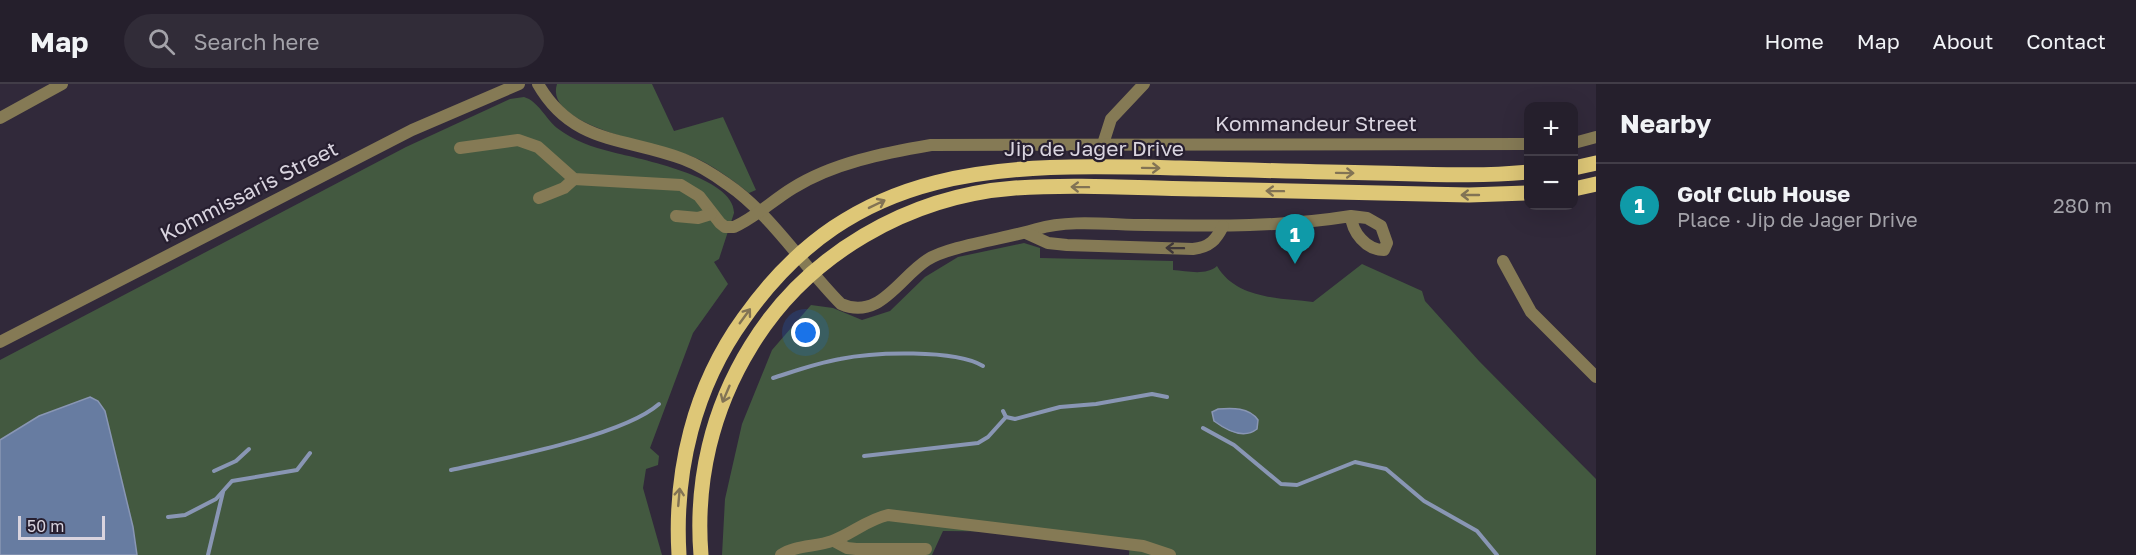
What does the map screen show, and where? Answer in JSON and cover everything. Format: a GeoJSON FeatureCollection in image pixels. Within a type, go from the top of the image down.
{"type":"FeatureCollection","features":[{"type":"Feature","properties":{"kind":"main road"},"geometry":{"type":"LineString","coordinates":[[1578,167],[1596,163]]}},
{"type":"Feature","properties":{"kind":"main road","name":"Jip de Jager Drive"},"geometry":{"type":"LineString","coordinates":[[679,555],[678,517],[682,472],[692,426],[708,381],[725,347],[751,308],[798,257],[837,227],[893,196],[947,178],[988,171],[1062,166],[1417,174],[1524,172]]}},
{"type":"Feature","properties":{"kind":"main road"},"geometry":{"type":"LineString","coordinates":[[1578,188],[1596,184]]}},
{"type":"Feature","properties":{"kind":"main road","name":"Jip de Jager Drive"},"geometry":{"type":"LineString","coordinates":[[701,555],[702,484],[706,456],[725,397],[746,354],[767,322],[813,273],[858,239],[905,214],[945,200],[1014,188],[1469,195],[1524,193]]}},
{"type":"Feature","properties":{"kind":"street"},"geometry":{"type":"LineString","coordinates":[[0,118],[62,84]]}},
{"type":"Feature","properties":{"kind":"street","name":"Kommissaris Street"},"geometry":{"type":"LineString","coordinates":[[0,342],[412,130],[519,84]]}},
{"type":"Feature","properties":{"kind":"street"},"geometry":{"type":"LineString","coordinates":[[538,84],[553,108],[571,124],[598,136],[684,159],[731,186],[758,212],[841,304],[849,308],[870,308],[880,302],[929,258],[943,252],[1053,226],[1275,226],[1351,216]]}},
{"type":"Feature","properties":{"kind":"street"},"geometry":{"type":"LineString","coordinates":[[1103,144],[1111,119],[1144,84]]}},
{"type":"Feature","properties":{"kind":"street"},"geometry":{"type":"LineString","coordinates":[[1578,142],[1596,137]]}},
{"type":"Feature","properties":{"kind":"street"},"geometry":{"type":"LineString","coordinates":[[460,148],[505,140],[528,141],[574,179],[681,185],[699,196],[711,214],[698,218],[676,216]]}},
{"type":"Feature","properties":{"kind":"street","name":"Kommandeur Street"},"geometry":{"type":"LineString","coordinates":[[711,214],[725,227],[734,227],[795,186],[853,162],[930,145],[967,143],[1524,144]]}},
{"type":"Feature","properties":{"kind":"street"},"geometry":{"type":"LineString","coordinates":[[539,198],[564,188],[574,179]]}},
{"type":"Feature","properties":{"kind":"street"},"geometry":{"type":"LineString","coordinates":[[1026,233],[1048,243],[1067,245],[1193,249],[1206,247],[1212,243],[1223,226]]}},
{"type":"Feature","properties":{"kind":"street"},"geometry":{"type":"LineString","coordinates":[[1503,261],[1532,312],[1596,377]]}},
{"type":"Feature","properties":{"kind":"street"},"geometry":{"type":"LineString","coordinates":[[781,555],[792,550],[834,541],[866,521],[899,515],[947,524],[1143,546],[1170,555]]}},
{"type":"Feature","properties":{"kind":"street"},"geometry":{"type":"LineString","coordinates":[[834,541],[856,549],[926,549]]}},
{"type":"Feature","properties":{"kind":"green space"},"geometry":{"type":"Polygon","coordinates":[[[557,84],[652,84],[674,131],[723,117],[756,190],[749,193],[714,168],[691,156],[633,140],[586,123],[568,112],[558,99],[557,84]]]}},
{"type":"Feature","properties":{"kind":"green space"},"geometry":{"type":"Polygon","coordinates":[[[524,97],[534,102],[563,133],[577,140],[590,146],[663,165],[703,180],[719,189],[730,200],[734,213],[719,259],[714,262],[728,284],[693,333],[650,448],[659,456],[658,465],[646,469],[643,488],[662,555],[0,555],[0,360],[406,147],[510,99],[524,97]]]}},
{"type":"Feature","properties":{"kind":"green space"},"geometry":{"type":"Polygon","coordinates":[[[1024,243],[1040,248],[1040,258],[1173,261],[1173,270],[1196,272],[1207,271],[1217,266],[1235,285],[1273,298],[1313,302],[1362,264],[1422,291],[1425,301],[1479,361],[1596,479],[1596,555],[1129,555],[1130,542],[1052,532],[943,531],[932,555],[722,555],[725,499],[742,424],[772,350],[811,305],[833,308],[862,320],[890,311],[925,277],[958,257],[1024,243]]]}},
{"type":"Feature","properties":{"kind":"water"},"geometry":{"type":"Polygon","coordinates":[[[90,397],[98,401],[105,411],[133,527],[137,555],[0,555],[0,440],[39,416],[90,397]]]}},
{"type":"Feature","properties":{"kind":"water"},"geometry":{"type":"Polygon","coordinates":[[[1218,409],[1234,409],[1250,413],[1258,420],[1257,429],[1240,434],[1224,428],[1214,421],[1212,412],[1218,409]]]}},
{"type":"Feature","properties":{"kind":"waterway"},"geometry":{"type":"LineString","coordinates":[[773,378],[831,361],[872,355],[934,354],[983,366]]}},
{"type":"Feature","properties":{"kind":"waterway"},"geometry":{"type":"LineString","coordinates":[[1003,411],[1006,417],[1015,419],[1060,407],[1096,404],[1152,394],[1167,397]]}},
{"type":"Feature","properties":{"kind":"waterway"},"geometry":{"type":"LineString","coordinates":[[451,470],[529,453],[591,436],[642,416],[659,404]]}},
{"type":"Feature","properties":{"kind":"waterway"},"geometry":{"type":"LineString","coordinates":[[864,456],[978,443],[988,437],[1006,417]]}},
{"type":"Feature","properties":{"kind":"waterway"},"geometry":{"type":"LineString","coordinates":[[1203,428],[1234,445],[1281,484],[1297,485],[1355,462],[1386,469],[1424,501],[1477,531],[1497,555]]}},
{"type":"Feature","properties":{"kind":"waterway"},"geometry":{"type":"LineString","coordinates":[[214,471],[236,461],[249,449]]}},
{"type":"Feature","properties":{"kind":"waterway"},"geometry":{"type":"LineString","coordinates":[[168,517],[185,515],[216,499],[232,481],[297,470],[310,453]]}},
{"type":"Feature","properties":{"kind":"waterway"},"geometry":{"type":"LineString","coordinates":[[208,555],[223,492]]}},
{"type":"Feature","properties":{"kind":"place","name":"Golf Club House"},"geometry":{"type":"Point","coordinates":[1295,264]}}]}
